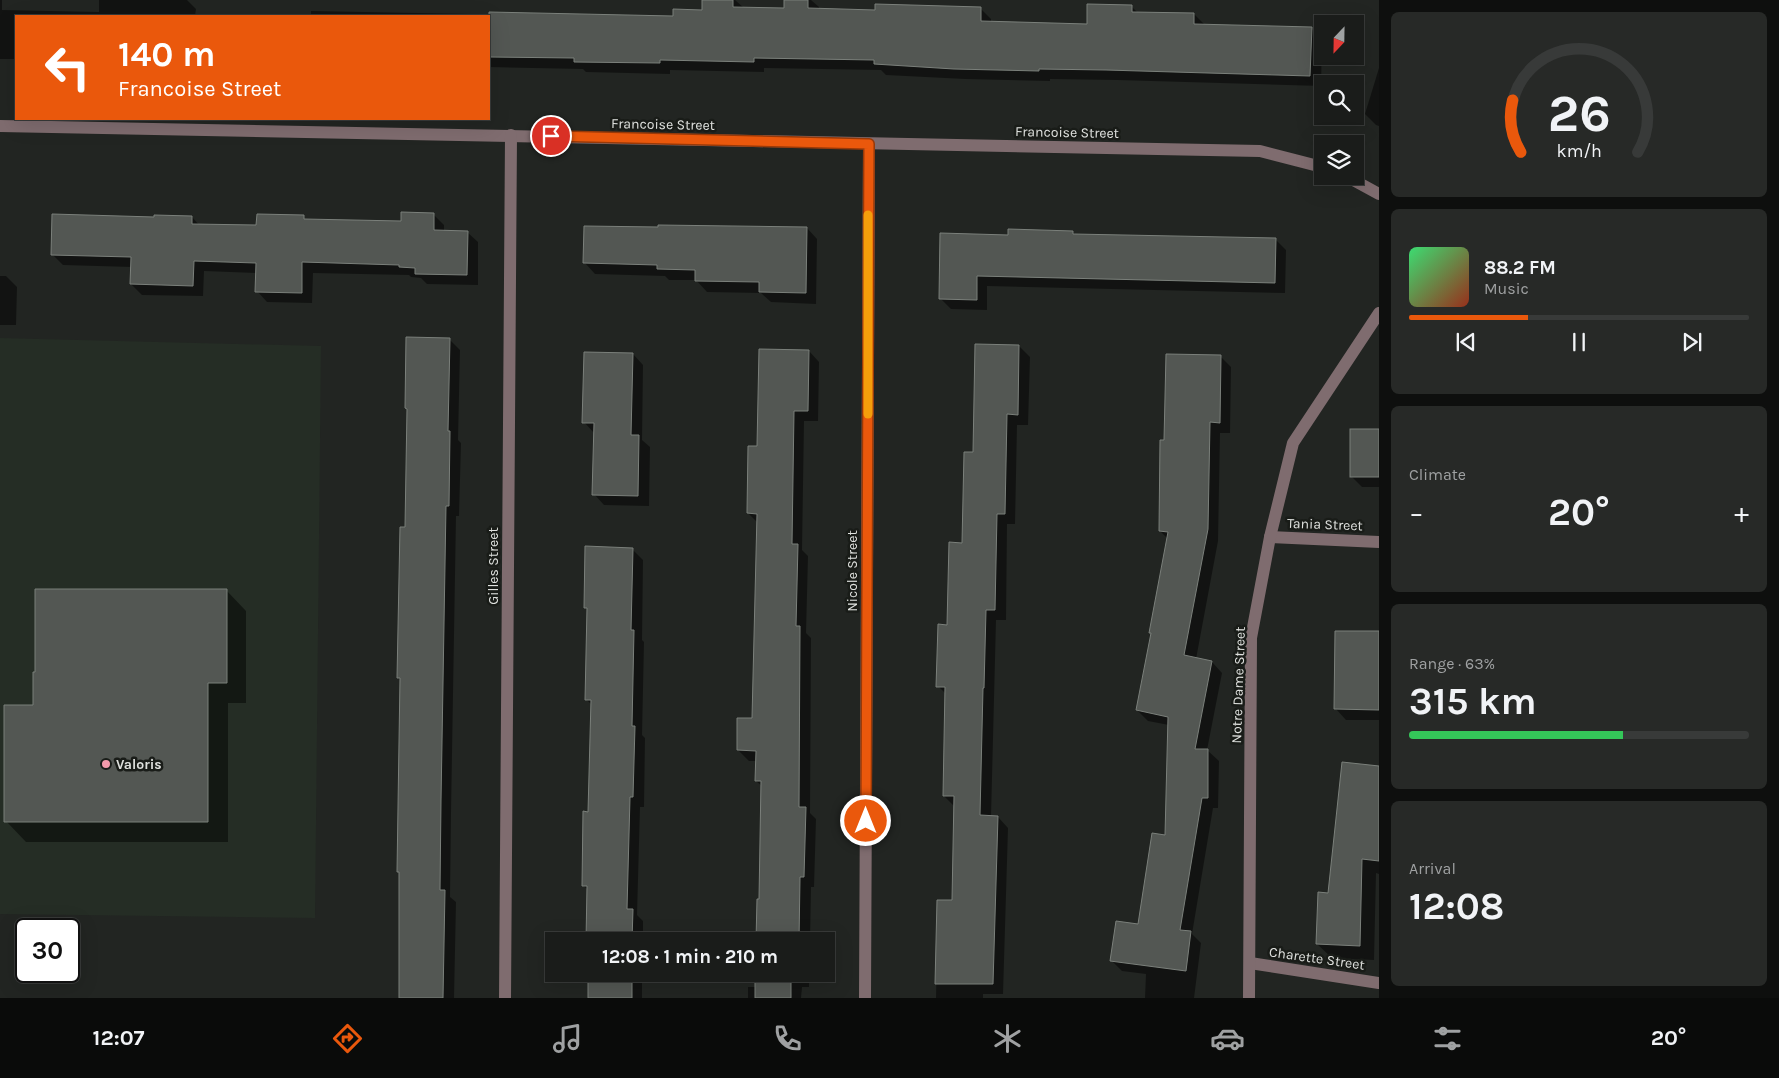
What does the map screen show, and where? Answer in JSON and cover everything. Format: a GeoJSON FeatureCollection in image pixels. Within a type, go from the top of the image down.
{"type":"FeatureCollection","features":[{"type":"Feature","properties":{"kind":"street","name":"Francoise Street"},"geometry":{"type":"LineString","coordinates":[[0,126],[1260,151],[1314,165]]}},
{"type":"Feature","properties":{"kind":"street","name":"Gilles Street"},"geometry":{"type":"LineString","coordinates":[[505,998],[511,135]]}},
{"type":"Feature","properties":{"kind":"street","name":"Nicole Street"},"geometry":{"type":"LineString","coordinates":[[865,998],[869,144]]}},
{"type":"Feature","properties":{"kind":"street"},"geometry":{"type":"LineString","coordinates":[[1362,185],[1379,194]]}},
{"type":"Feature","properties":{"kind":"street","name":"Notre Dame Street"},"geometry":{"type":"LineString","coordinates":[[1249,998],[1251,638],[1270,537],[1293,443],[1379,313]]}},
{"type":"Feature","properties":{"kind":"street","name":"Tania Street"},"geometry":{"type":"LineString","coordinates":[[1270,537],[1379,542]]}},
{"type":"Feature","properties":{"kind":"street","name":"Charette Street"},"geometry":{"type":"LineString","coordinates":[[1250,964],[1379,983]]}},
{"type":"Feature","properties":{"kind":"shaded area"},"geometry":{"type":"Polygon","coordinates":[[[0,338],[321,346],[315,918],[0,914],[0,338]]]}},
{"type":"Feature","properties":{"kind":"building"},"geometry":{"type":"Polygon","coordinates":[[[702,0],[733,0],[733,7],[784,8],[784,0],[808,0],[808,8],[875,10],[875,4],[981,7],[981,21],[1087,24],[1087,4],[1132,5],[1132,12],[1194,13],[1194,24],[1312,27],[1310,76],[1106,70],[954,69],[874,64],[874,60],[754,58],[754,62],[660,60],[660,63],[574,62],[574,58],[490,57],[489,12],[673,16],[673,9],[702,10],[702,0]]]}},
{"type":"Feature","properties":{"kind":"building"},"geometry":{"type":"Polygon","coordinates":[[[401,212],[434,213],[434,230],[468,231],[467,275],[415,274],[415,268],[399,267],[399,265],[302,262],[302,293],[255,292],[256,263],[194,261],[193,286],[130,284],[131,257],[51,255],[52,214],[154,217],[154,215],[192,216],[192,224],[256,225],[257,214],[304,215],[304,219],[401,221],[401,212]]]}},
{"type":"Feature","properties":{"kind":"building"},"geometry":{"type":"Polygon","coordinates":[[[658,225],[807,227],[806,293],[759,292],[759,282],[695,281],[695,270],[657,269],[657,265],[583,263],[584,226],[658,227],[658,225]]]}},
{"type":"Feature","properties":{"kind":"building"},"geometry":{"type":"Polygon","coordinates":[[[1008,229],[1073,231],[1073,234],[1276,238],[1275,283],[977,276],[977,300],[939,299],[940,233],[1008,235],[1008,229]]]}},
{"type":"Feature","properties":{"kind":"building"},"geometry":{"type":"Polygon","coordinates":[[[406,337],[450,338],[449,506],[446,506],[440,890],[445,890],[443,998],[399,998],[399,872],[397,872],[400,678],[397,678],[400,527],[405,527],[406,337]]]}},
{"type":"Feature","properties":{"kind":"building"},"geometry":{"type":"Polygon","coordinates":[[[975,344],[1019,345],[1018,415],[1007,414],[1005,514],[997,514],[995,610],[986,610],[980,815],[998,816],[993,984],[935,984],[937,900],[952,900],[954,796],[943,796],[945,687],[936,687],[938,624],[947,625],[949,542],[962,543],[964,452],[973,452],[975,344]]]}},
{"type":"Feature","properties":{"kind":"building"},"geometry":{"type":"Polygon","coordinates":[[[759,349],[809,350],[808,411],[794,411],[792,544],[798,544],[796,626],[800,626],[799,807],[806,807],[804,877],[800,877],[799,932],[756,932],[757,899],[759,899],[761,781],[755,781],[756,751],[737,750],[737,718],[752,718],[757,514],[747,513],[748,446],[757,446],[759,349]]]}},
{"type":"Feature","properties":{"kind":"building"},"geometry":{"type":"Polygon","coordinates":[[[584,352],[633,353],[631,435],[639,435],[638,496],[592,495],[594,423],[582,423],[584,352]]]}},
{"type":"Feature","properties":{"kind":"building"},"geometry":{"type":"Polygon","coordinates":[[[1166,354],[1221,355],[1220,423],[1210,422],[1208,529],[1184,655],[1212,661],[1195,749],[1208,749],[1208,798],[1202,798],[1180,930],[1191,931],[1186,971],[1110,961],[1116,921],[1138,924],[1152,833],[1165,835],[1168,717],[1136,710],[1168,532],[1159,531],[1160,440],[1164,440],[1166,354]]]}},
{"type":"Feature","properties":{"kind":"building"},"geometry":{"type":"Polygon","coordinates":[[[1350,429],[1379,429],[1379,477],[1350,477],[1350,429]]]}},
{"type":"Feature","properties":{"kind":"building"},"geometry":{"type":"Polygon","coordinates":[[[585,546],[633,548],[631,630],[634,630],[632,726],[635,726],[633,797],[630,797],[627,909],[633,909],[632,932],[586,932],[587,886],[582,886],[583,811],[588,812],[591,700],[585,700],[587,608],[584,608],[585,546]]]}},
{"type":"Feature","properties":{"kind":"building","name":"Valoris"},"geometry":{"type":"Polygon","coordinates":[[[35,589],[227,589],[227,683],[208,683],[208,822],[4,822],[4,705],[33,705],[35,589]]]}},
{"type":"Feature","properties":{"kind":"building"},"geometry":{"type":"Polygon","coordinates":[[[1335,631],[1379,631],[1379,710],[1334,709],[1335,631]]]}},
{"type":"Feature","properties":{"kind":"building"},"geometry":{"type":"Polygon","coordinates":[[[1342,762],[1379,766],[1379,861],[1362,859],[1360,946],[1316,944],[1318,892],[1328,893],[1342,762]]]}},
{"type":"Feature","properties":{"kind":"building"},"geometry":{"type":"Polygon","coordinates":[[[588,982],[632,982],[632,998],[588,998],[588,982]]]}},
{"type":"Feature","properties":{"kind":"building"},"geometry":{"type":"Polygon","coordinates":[[[755,982],[791,982],[791,998],[755,998],[755,982]]]}},
{"type":"Feature","properties":{"kind":"slow traffic"},"geometry":{"type":"LineString","coordinates":[[868,215],[868,414]]}},
{"type":"Feature","properties":{"kind":"place","name":"Valoris"},"geometry":{"type":"Point","coordinates":[106,764]}},
{"type":"Feature","properties":{"kind":"route"},"geometry":{"type":"LineString","coordinates":[[551,136],[869,144],[866,821]]}}]}
